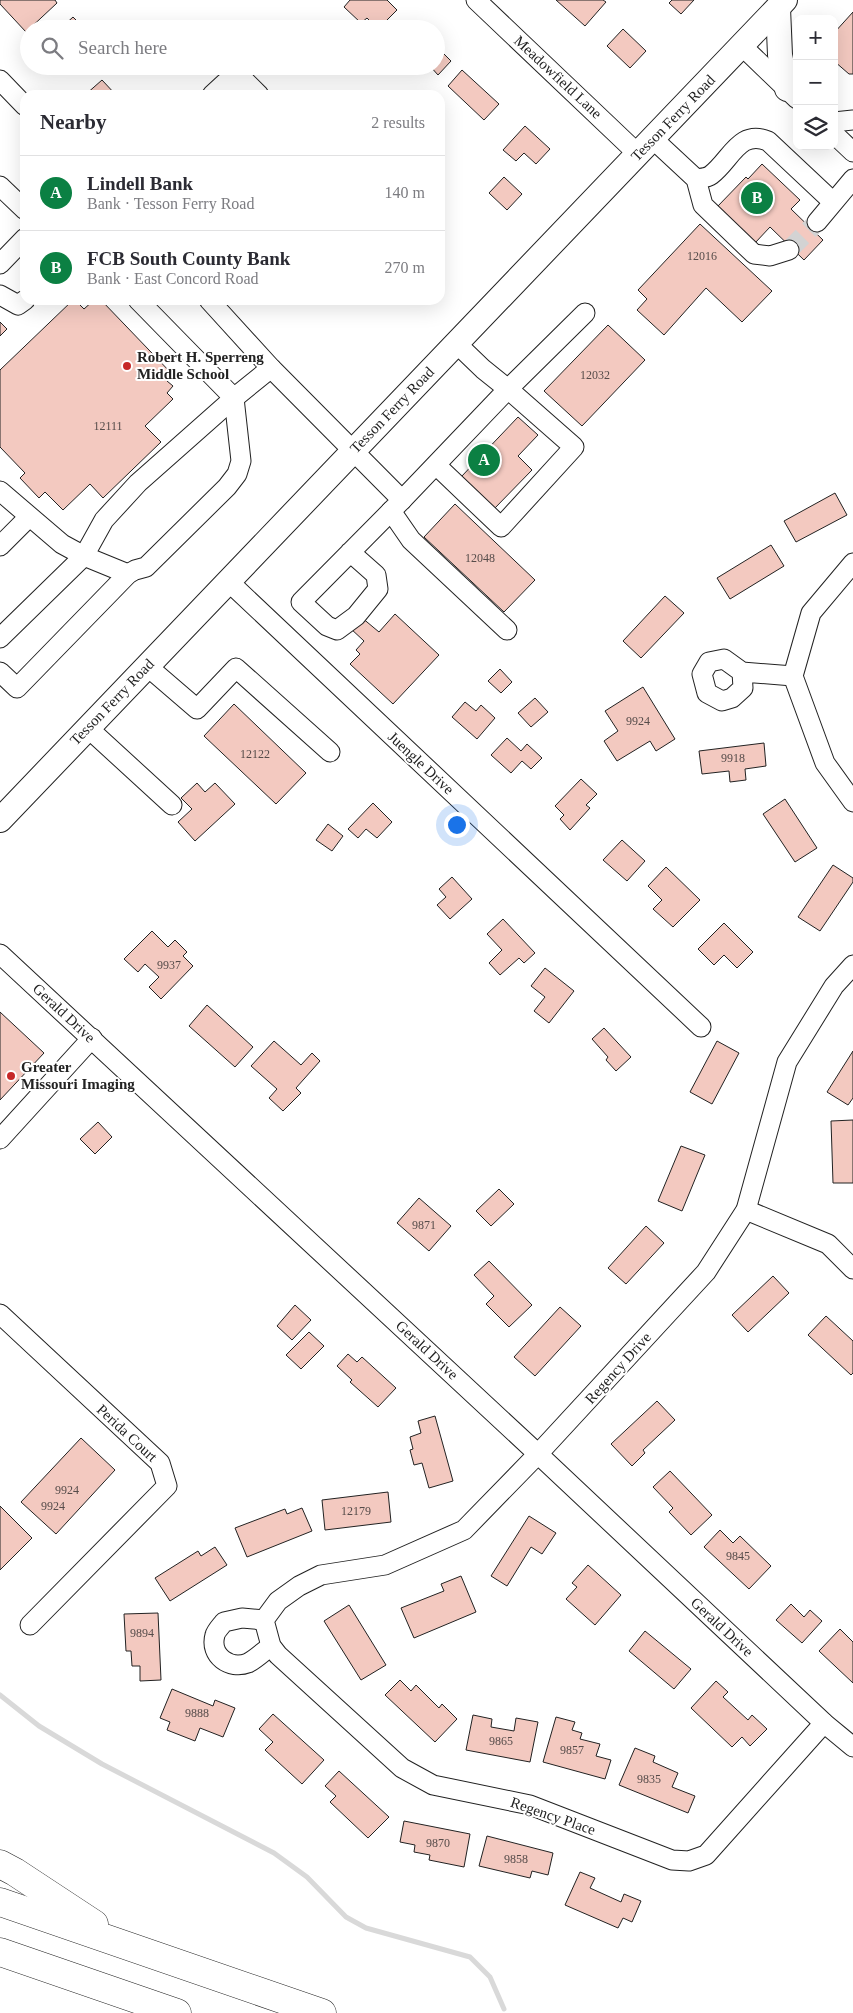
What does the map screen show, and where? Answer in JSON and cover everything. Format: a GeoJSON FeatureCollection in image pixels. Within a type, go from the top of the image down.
{"type":"FeatureCollection","features":[{"type":"Feature","properties":{"kind":"highway"},"geometry":{"type":"LineString","coordinates":[[0,1864],[16,1872],[127,1946]]}},
{"type":"Feature","properties":{"kind":"highway"},"geometry":{"type":"LineString","coordinates":[[0,1902],[322,2013]]}},
{"type":"Feature","properties":{"kind":"highway"},"geometry":{"type":"LineString","coordinates":[[0,1952],[177,2013]]}},
{"type":"Feature","properties":{"kind":"highway"},"geometry":{"type":"LineString","coordinates":[[0,1960],[41,1966]]}},
{"type":"Feature","properties":{"kind":"main road","name":"Tesson Ferry Road"},"geometry":{"type":"LineString","coordinates":[[0,820],[782,4]]}},
{"type":"Feature","properties":{"kind":"main road"},"geometry":{"type":"LineString","coordinates":[[782,4],[778,40],[792,94]]}},
{"type":"Feature","properties":{"kind":"street","name":"Meadowfield Lane"},"geometry":{"type":"LineString","coordinates":[[476,0],[646,147],[696,179]]}},
{"type":"Feature","properties":{"kind":"street"},"geometry":{"type":"LineString","coordinates":[[742,46],[792,94]]}},
{"type":"Feature","properties":{"kind":"street"},"geometry":{"type":"LineString","coordinates":[[0,80],[20,101]]}},
{"type":"Feature","properties":{"kind":"street"},"geometry":{"type":"LineString","coordinates":[[217,90],[225,83],[244,80],[253,90]]}},
{"type":"Feature","properties":{"kind":"street"},"geometry":{"type":"LineString","coordinates":[[838,122],[853,120]]}},
{"type":"Feature","properties":{"kind":"street"},"geometry":{"type":"LineString","coordinates":[[788,250],[770,256],[754,254],[703,205],[696,179],[710,177],[745,139],[758,137],[768,142],[834,202]]}},
{"type":"Feature","properties":{"kind":"street"},"geometry":{"type":"LineString","coordinates":[[838,138],[853,152]]}},
{"type":"Feature","properties":{"kind":"street"},"geometry":{"type":"LineString","coordinates":[[816,222],[853,179]]}},
{"type":"Feature","properties":{"kind":"street"},"geometry":{"type":"LineString","coordinates":[[0,186],[20,205]]}},
{"type":"Feature","properties":{"kind":"street"},"geometry":{"type":"LineString","coordinates":[[0,264],[20,243]]}},
{"type":"Feature","properties":{"kind":"street"},"geometry":{"type":"LineString","coordinates":[[0,295],[18,305],[20,304]]}},
{"type":"Feature","properties":{"kind":"street"},"geometry":{"type":"LineString","coordinates":[[0,672],[17,688],[128,574],[146,567],[227,487],[237,474],[241,461],[234,398],[143,305]]}},
{"type":"Feature","properties":{"kind":"street"},"geometry":{"type":"LineString","coordinates":[[214,305],[271,368],[353,451],[397,506],[412,540],[507,630]]}},
{"type":"Feature","properties":{"kind":"street"},"geometry":{"type":"LineString","coordinates":[[350,552],[584,313]]}},
{"type":"Feature","properties":{"kind":"street"},"geometry":{"type":"LineString","coordinates":[[436,465],[501,527],[574,447],[483,369],[456,343]]}},
{"type":"Feature","properties":{"kind":"street"},"geometry":{"type":"LineString","coordinates":[[0,638],[84,556],[104,520],[138,483],[234,398],[271,368]]}},
{"type":"Feature","properties":{"kind":"street"},"geometry":{"type":"LineString","coordinates":[[0,491],[62,544],[84,556],[128,574]]}},
{"type":"Feature","properties":{"kind":"street"},"geometry":{"type":"LineString","coordinates":[[0,546],[29,517]]}},
{"type":"Feature","properties":{"kind":"street"},"geometry":{"type":"LineString","coordinates":[[853,563],[811,614],[793,676],[825,763],[853,802]]}},
{"type":"Feature","properties":{"kind":"street","name":"Juengle Drive"},"geometry":{"type":"LineString","coordinates":[[228,582],[701,1028]]}},
{"type":"Feature","properties":{"kind":"street"},"geometry":{"type":"LineString","coordinates":[[147,666],[197,709],[236,668],[330,752]]}},
{"type":"Feature","properties":{"kind":"street"},"geometry":{"type":"LineString","coordinates":[[742,672],[793,676]]}},
{"type":"Feature","properties":{"kind":"street"},"geometry":{"type":"LineString","coordinates":[[88,728],[172,805]]}},
{"type":"Feature","properties":{"kind":"street","name":"Gerald Drive"},"geometry":{"type":"LineString","coordinates":[[0,954],[538,1454],[824,1723],[853,1747]]}},
{"type":"Feature","properties":{"kind":"street","name":"Regency Drive"},"geometry":{"type":"LineString","coordinates":[[264,1620],[278,1600],[321,1575],[384,1565],[464,1530],[538,1454],[706,1272],[746,1210],[786,1062],[834,986],[853,965]]}},
{"type":"Feature","properties":{"kind":"street"},"geometry":{"type":"LineString","coordinates":[[0,1139],[92,1038]]}},
{"type":"Feature","properties":{"kind":"street"},"geometry":{"type":"LineString","coordinates":[[746,1210],[828,1244],[853,1268]]}},
{"type":"Feature","properties":{"kind":"street","name":"Perida Court"},"geometry":{"type":"LineString","coordinates":[[0,1314],[160,1463],[167,1486],[30,1625]]}},
{"type":"Feature","properties":{"kind":"street"},"geometry":{"type":"LineString","coordinates":[[242,1618],[264,1620],[271,1646],[249,1662],[234,1666],[222,1660],[215,1649],[215,1634],[224,1622],[242,1618]]}},
{"type":"Feature","properties":{"kind":"street","name":"Regency Place"},"geometry":{"type":"LineString","coordinates":[[271,1646],[402,1768],[433,1785],[530,1805],[672,1860],[689,1861],[706,1855],[824,1723]]}},
{"type":"Feature","properties":{"kind":"building"},"geometry":{"type":"Polygon","coordinates":[[[0,0],[55,0],[57,3],[39,20],[20,20],[20,26],[0,4],[0,0]]]}},
{"type":"Feature","properties":{"kind":"building"},"geometry":{"type":"Polygon","coordinates":[[[350,0],[387,0],[397,10],[387,20],[369,20],[367,18],[358,20],[344,7],[350,0]]]}},
{"type":"Feature","properties":{"kind":"building"},"geometry":{"type":"Polygon","coordinates":[[[556,0],[603,0],[606,2],[585,26],[556,0]]]}},
{"type":"Feature","properties":{"kind":"building"},"geometry":{"type":"Polygon","coordinates":[[[672,0],[694,0],[681,14],[669,3],[672,0]]]}},
{"type":"Feature","properties":{"kind":"building"},"geometry":{"type":"Polygon","coordinates":[[[853,12],[853,74],[849,74],[838,64],[838,29],[853,12]]]}},
{"type":"Feature","properties":{"kind":"building"},"geometry":{"type":"Polygon","coordinates":[[[623,29],[646,51],[630,68],[607,46],[623,29]]]}},
{"type":"Feature","properties":{"kind":"building"},"geometry":{"type":"Polygon","coordinates":[[[445,55],[451,61],[445,67],[445,55]]]}},
{"type":"Feature","properties":{"kind":"building"},"geometry":{"type":"Polygon","coordinates":[[[462,70],[499,104],[484,120],[448,86],[462,70]]]}},
{"type":"Feature","properties":{"kind":"building"},"geometry":{"type":"Polygon","coordinates":[[[102,80],[111,90],[91,90],[102,80]]]}},
{"type":"Feature","properties":{"kind":"building"},"geometry":{"type":"Polygon","coordinates":[[[525,126],[550,149],[536,164],[524,153],[516,161],[503,150],[525,126]]]}},
{"type":"Feature","properties":{"kind":"building"},"geometry":{"type":"Polygon","coordinates":[[[762,164],[800,200],[791,209],[823,240],[804,260],[770,227],[755,243],[717,207],[746,177],[748,179],[762,164]]]}},
{"type":"Feature","properties":{"kind":"building"},"geometry":{"type":"Polygon","coordinates":[[[504,177],[522,194],[507,210],[489,193],[504,177]]]}},
{"type":"Feature","properties":{"kind":"building"},"geometry":{"type":"Polygon","coordinates":[[[700,224],[772,291],[742,322],[706,288],[664,335],[637,310],[647,299],[638,290],[700,224]]]}},
{"type":"Feature","properties":{"kind":"building","name":"Robert H. Sperreng Middle School"},"geometry":{"type":"Polygon","coordinates":[[[68,305],[80,305],[84,309],[88,305],[106,305],[173,375],[167,381],[173,386],[167,393],[173,399],[145,426],[161,442],[103,498],[90,484],[63,510],[45,492],[39,498],[20,478],[25,473],[0,447],[0,370],[68,305]]]}},
{"type":"Feature","properties":{"kind":"building"},"geometry":{"type":"Polygon","coordinates":[[[0,322],[7,329],[0,336],[0,322]]]}},
{"type":"Feature","properties":{"kind":"building"},"geometry":{"type":"Polygon","coordinates":[[[608,325],[645,360],[582,426],[544,391],[608,325]]]}},
{"type":"Feature","properties":{"kind":"building"},"geometry":{"type":"Polygon","coordinates":[[[518,417],[538,435],[518,456],[532,470],[494,509],[461,477],[518,417]]]}},
{"type":"Feature","properties":{"kind":"building"},"geometry":{"type":"Polygon","coordinates":[[[835,493],[847,515],[796,542],[784,521],[835,493]]]}},
{"type":"Feature","properties":{"kind":"building"},"geometry":{"type":"Polygon","coordinates":[[[455,504],[535,580],[504,612],[424,537],[455,504]]]}},
{"type":"Feature","properties":{"kind":"building"},"geometry":{"type":"Polygon","coordinates":[[[771,545],[784,566],[730,599],[717,578],[771,545]]]}},
{"type":"Feature","properties":{"kind":"building"},"geometry":{"type":"Polygon","coordinates":[[[665,596],[684,613],[641,658],[623,641],[665,596]]]}},
{"type":"Feature","properties":{"kind":"building"},"geometry":{"type":"Polygon","coordinates":[[[395,614],[439,655],[393,704],[350,664],[360,654],[356,650],[364,641],[350,628],[361,617],[379,632],[395,614]]]}},
{"type":"Feature","properties":{"kind":"building"},"geometry":{"type":"Polygon","coordinates":[[[500,669],[512,682],[501,693],[488,681],[500,669]]]}},
{"type":"Feature","properties":{"kind":"building"},"geometry":{"type":"Polygon","coordinates":[[[643,687],[675,739],[656,751],[650,741],[617,761],[604,741],[618,731],[605,711],[643,687]]]}},
{"type":"Feature","properties":{"kind":"building"},"geometry":{"type":"Polygon","coordinates":[[[535,698],[548,712],[531,727],[518,713],[535,698]]]}},
{"type":"Feature","properties":{"kind":"building"},"geometry":{"type":"Polygon","coordinates":[[[465,702],[476,711],[481,705],[495,718],[477,739],[452,717],[465,702]]]}},
{"type":"Feature","properties":{"kind":"building"},"geometry":{"type":"Polygon","coordinates":[[[234,704],[306,773],[276,804],[204,736],[234,704]]]}},
{"type":"Feature","properties":{"kind":"building"},"geometry":{"type":"Polygon","coordinates":[[[507,738],[521,751],[527,744],[542,758],[531,769],[522,761],[511,773],[491,755],[507,738]]]}},
{"type":"Feature","properties":{"kind":"building"},"geometry":{"type":"Polygon","coordinates":[[[764,743],[766,766],[745,769],[746,780],[730,782],[729,771],[702,774],[699,751],[764,743]]]}},
{"type":"Feature","properties":{"kind":"building"},"geometry":{"type":"Polygon","coordinates":[[[581,779],[597,794],[586,805],[590,808],[570,830],[560,819],[564,815],[555,806],[581,779]]]}},
{"type":"Feature","properties":{"kind":"building"},"geometry":{"type":"Polygon","coordinates":[[[197,783],[205,792],[215,783],[235,804],[195,841],[178,822],[192,809],[181,798],[197,783]]]}},
{"type":"Feature","properties":{"kind":"building"},"geometry":{"type":"Polygon","coordinates":[[[785,799],[817,848],[795,862],[763,814],[785,799]]]}},
{"type":"Feature","properties":{"kind":"building"},"geometry":{"type":"Polygon","coordinates":[[[373,803],[392,822],[377,838],[366,829],[358,838],[348,829],[373,803]]]}},
{"type":"Feature","properties":{"kind":"building"},"geometry":{"type":"Polygon","coordinates":[[[328,824],[343,836],[332,851],[316,840],[328,824]]]}},
{"type":"Feature","properties":{"kind":"building"},"geometry":{"type":"Polygon","coordinates":[[[622,840],[645,861],[627,881],[603,860],[622,840]]]}},
{"type":"Feature","properties":{"kind":"building"},"geometry":{"type":"Polygon","coordinates":[[[833,865],[853,878],[853,882],[820,931],[798,917],[833,865]]]}},
{"type":"Feature","properties":{"kind":"building"},"geometry":{"type":"Polygon","coordinates":[[[666,867],[700,900],[673,927],[653,909],[662,900],[648,886],[666,867]]]}},
{"type":"Feature","properties":{"kind":"building"},"geometry":{"type":"Polygon","coordinates":[[[452,877],[472,899],[450,919],[437,905],[446,897],[439,889],[452,877]]]}},
{"type":"Feature","properties":{"kind":"building"},"geometry":{"type":"Polygon","coordinates":[[[503,919],[535,953],[524,963],[519,958],[500,975],[489,963],[502,950],[487,934],[503,919]]]}},
{"type":"Feature","properties":{"kind":"building"},"geometry":{"type":"Polygon","coordinates":[[[724,923],[753,952],[737,968],[724,955],[714,965],[698,949],[724,923]]]}},
{"type":"Feature","properties":{"kind":"building"},"geometry":{"type":"Polygon","coordinates":[[[152,931],[168,947],[175,940],[187,952],[183,956],[193,966],[161,999],[149,987],[159,977],[145,964],[138,972],[124,959],[152,931]]]}},
{"type":"Feature","properties":{"kind":"building"},"geometry":{"type":"Polygon","coordinates":[[[545,968],[574,991],[549,1023],[534,1011],[545,997],[531,986],[545,968]]]}},
{"type":"Feature","properties":{"kind":"building"},"geometry":{"type":"Polygon","coordinates":[[[207,1005],[253,1047],[235,1067],[189,1026],[207,1005]]]}},
{"type":"Feature","properties":{"kind":"building","name":"Greater Missouri Imaging"},"geometry":{"type":"Polygon","coordinates":[[[0,1012],[44,1053],[0,1100],[0,1012]]]}},
{"type":"Feature","properties":{"kind":"building"},"geometry":{"type":"Polygon","coordinates":[[[604,1028],[631,1057],[616,1071],[606,1060],[608,1057],[592,1039],[604,1028]]]}},
{"type":"Feature","properties":{"kind":"building"},"geometry":{"type":"Polygon","coordinates":[[[274,1041],[301,1065],[312,1053],[320,1061],[296,1088],[301,1093],[283,1111],[269,1098],[277,1089],[251,1066],[274,1041]]]}},
{"type":"Feature","properties":{"kind":"building"},"geometry":{"type":"Polygon","coordinates":[[[717,1041],[739,1053],[712,1104],[690,1092],[717,1041]]]}},
{"type":"Feature","properties":{"kind":"building"},"geometry":{"type":"Polygon","coordinates":[[[853,1051],[853,1098],[848,1105],[827,1092],[853,1051]]]}},
{"type":"Feature","properties":{"kind":"building"},"geometry":{"type":"Polygon","coordinates":[[[853,1120],[853,1183],[833,1183],[831,1121],[853,1120]]]}},
{"type":"Feature","properties":{"kind":"building"},"geometry":{"type":"Polygon","coordinates":[[[98,1122],[112,1137],[95,1154],[80,1139],[98,1122]]]}},
{"type":"Feature","properties":{"kind":"building"},"geometry":{"type":"Polygon","coordinates":[[[681,1146],[705,1155],[682,1211],[658,1201],[681,1146]]]}},
{"type":"Feature","properties":{"kind":"building"},"geometry":{"type":"Polygon","coordinates":[[[499,1189],[514,1204],[491,1226],[476,1211],[499,1189]]]}},
{"type":"Feature","properties":{"kind":"building"},"geometry":{"type":"Polygon","coordinates":[[[419,1198],[451,1226],[429,1251],[397,1223],[419,1198]]]}},
{"type":"Feature","properties":{"kind":"building"},"geometry":{"type":"Polygon","coordinates":[[[646,1226],[664,1243],[626,1284],[608,1268],[646,1226]]]}},
{"type":"Feature","properties":{"kind":"building"},"geometry":{"type":"Polygon","coordinates":[[[489,1261],[532,1305],[509,1327],[486,1304],[494,1296],[474,1275],[489,1261]]]}},
{"type":"Feature","properties":{"kind":"building"},"geometry":{"type":"Polygon","coordinates":[[[773,1276],[789,1293],[748,1332],[732,1315],[773,1276]]]}},
{"type":"Feature","properties":{"kind":"building"},"geometry":{"type":"Polygon","coordinates":[[[295,1305],[311,1320],[292,1340],[277,1326],[295,1305]]]}},
{"type":"Feature","properties":{"kind":"building"},"geometry":{"type":"Polygon","coordinates":[[[560,1307],[581,1326],[535,1376],[514,1357],[560,1307]]]}},
{"type":"Feature","properties":{"kind":"building"},"geometry":{"type":"Polygon","coordinates":[[[826,1316],[853,1341],[853,1373],[851,1375],[808,1335],[826,1316]]]}},
{"type":"Feature","properties":{"kind":"building"},"geometry":{"type":"Polygon","coordinates":[[[309,1332],[324,1346],[301,1369],[286,1355],[309,1332]]]}},
{"type":"Feature","properties":{"kind":"building"},"geometry":{"type":"Polygon","coordinates":[[[348,1354],[357,1362],[362,1357],[396,1388],[378,1407],[350,1382],[352,1380],[337,1366],[348,1354]]]}},
{"type":"Feature","properties":{"kind":"building"},"geometry":{"type":"Polygon","coordinates":[[[657,1401],[675,1420],[643,1450],[645,1453],[632,1466],[611,1444],[657,1401]]]}},
{"type":"Feature","properties":{"kind":"building"},"geometry":{"type":"Polygon","coordinates":[[[435,1416],[453,1481],[429,1488],[422,1463],[414,1465],[410,1450],[413,1449],[410,1437],[421,1433],[418,1421],[435,1416]]]}},
{"type":"Feature","properties":{"kind":"building"},"geometry":{"type":"Polygon","coordinates":[[[81,1438],[115,1470],[56,1534],[21,1502],[81,1438]]]}},
{"type":"Feature","properties":{"kind":"building"},"geometry":{"type":"Polygon","coordinates":[[[670,1471],[712,1515],[691,1535],[669,1512],[673,1508],[653,1487],[670,1471]]]}},
{"type":"Feature","properties":{"kind":"building"},"geometry":{"type":"Polygon","coordinates":[[[388,1492],[391,1522],[325,1530],[322,1500],[388,1492]]]}},
{"type":"Feature","properties":{"kind":"building"},"geometry":{"type":"Polygon","coordinates":[[[0,1506],[32,1538],[0,1570],[0,1506]]]}},
{"type":"Feature","properties":{"kind":"building"},"geometry":{"type":"Polygon","coordinates":[[[302,1508],[312,1531],[247,1557],[235,1528],[285,1509],[287,1514],[302,1508]]]}},
{"type":"Feature","properties":{"kind":"building"},"geometry":{"type":"Polygon","coordinates":[[[529,1516],[556,1533],[542,1554],[531,1547],[507,1586],[491,1576],[529,1516]]]}},
{"type":"Feature","properties":{"kind":"building"},"geometry":{"type":"Polygon","coordinates":[[[720,1530],[733,1543],[740,1536],[771,1566],[749,1589],[704,1547],[720,1530]]]}},
{"type":"Feature","properties":{"kind":"building"},"geometry":{"type":"Polygon","coordinates":[[[215,1547],[227,1565],[170,1601],[155,1578],[198,1551],[201,1556],[215,1547]]]}},
{"type":"Feature","properties":{"kind":"building"},"geometry":{"type":"Polygon","coordinates":[[[588,1565],[621,1595],[595,1625],[566,1599],[577,1587],[572,1583],[588,1565]]]}},
{"type":"Feature","properties":{"kind":"building"},"geometry":{"type":"Polygon","coordinates":[[[461,1576],[476,1612],[414,1638],[401,1608],[444,1591],[441,1584],[461,1576]]]}},
{"type":"Feature","properties":{"kind":"building"},"geometry":{"type":"Polygon","coordinates":[[[791,1604],[804,1617],[810,1610],[822,1621],[802,1643],[776,1620],[791,1604]]]}},
{"type":"Feature","properties":{"kind":"building"},"geometry":{"type":"Polygon","coordinates":[[[349,1605],[386,1665],[361,1680],[324,1621],[349,1605]]]}},
{"type":"Feature","properties":{"kind":"building"},"geometry":{"type":"Polygon","coordinates":[[[158,1613],[161,1680],[140,1681],[140,1666],[132,1666],[131,1651],[126,1651],[124,1614],[158,1613]]]}},
{"type":"Feature","properties":{"kind":"building"},"geometry":{"type":"Polygon","coordinates":[[[840,1629],[853,1642],[853,1683],[819,1651],[840,1629]]]}},
{"type":"Feature","properties":{"kind":"building"},"geometry":{"type":"Polygon","coordinates":[[[645,1631],[691,1669],[674,1689],[629,1651],[645,1631]]]}},
{"type":"Feature","properties":{"kind":"building"},"geometry":{"type":"Polygon","coordinates":[[[400,1680],[411,1691],[416,1685],[439,1708],[442,1704],[457,1719],[435,1742],[385,1695],[400,1680]]]}},
{"type":"Feature","properties":{"kind":"building"},"geometry":{"type":"Polygon","coordinates":[[[716,1681],[728,1692],[723,1697],[748,1720],[752,1715],[767,1729],[750,1746],[742,1737],[732,1747],[691,1708],[716,1681]]]}},
{"type":"Feature","properties":{"kind":"building"},"geometry":{"type":"Polygon","coordinates":[[[172,1689],[213,1706],[215,1700],[235,1708],[223,1737],[200,1728],[195,1741],[167,1730],[170,1722],[160,1718],[172,1689]]]}},
{"type":"Feature","properties":{"kind":"building"},"geometry":{"type":"Polygon","coordinates":[[[273,1714],[324,1760],[302,1784],[265,1750],[273,1742],[259,1729],[273,1714]]]}},
{"type":"Feature","properties":{"kind":"building"},"geometry":{"type":"Polygon","coordinates":[[[473,1715],[492,1719],[491,1727],[514,1731],[516,1718],[538,1722],[530,1762],[466,1750],[473,1715]]]}},
{"type":"Feature","properties":{"kind":"building"},"geometry":{"type":"Polygon","coordinates":[[[556,1717],[575,1722],[572,1730],[582,1733],[580,1739],[600,1744],[596,1756],[611,1760],[605,1779],[543,1762],[556,1717]]]}},
{"type":"Feature","properties":{"kind":"building"},"geometry":{"type":"Polygon","coordinates":[[[635,1748],[655,1756],[653,1762],[678,1773],[672,1787],[695,1796],[688,1813],[619,1785],[635,1748]]]}},
{"type":"Feature","properties":{"kind":"building"},"geometry":{"type":"Polygon","coordinates":[[[339,1771],[389,1817],[368,1838],[330,1802],[336,1796],[325,1786],[339,1771]]]}},
{"type":"Feature","properties":{"kind":"building"},"geometry":{"type":"Polygon","coordinates":[[[404,1821],[470,1834],[464,1867],[429,1860],[430,1855],[414,1852],[415,1845],[400,1842],[404,1821]]]}},
{"type":"Feature","properties":{"kind":"building"},"geometry":{"type":"Polygon","coordinates":[[[487,1836],[553,1853],[548,1875],[532,1871],[530,1878],[479,1866],[487,1836]]]}},
{"type":"Feature","properties":{"kind":"building"},"geometry":{"type":"Polygon","coordinates":[[[580,1872],[595,1878],[590,1888],[621,1902],[624,1894],[641,1901],[632,1922],[623,1918],[618,1928],[565,1905],[580,1872]]]}},
{"type":"Feature","properties":{"kind":"waterway"},"geometry":{"type":"LineString","coordinates":[[0,1695],[39,1726],[102,1764],[274,1853],[307,1877],[346,1917],[366,1928],[470,1957],[490,1977],[504,2009]]}},
{"type":"Feature","properties":{"kind":"tunnel"},"geometry":{"type":"LineString","coordinates":[[789,250],[817,222]]}},
{"type":"Feature","properties":{"kind":"place","name":"FCB South County Bank"},"geometry":{"type":"Point","coordinates":[757,198]}},
{"type":"Feature","properties":{"kind":"place","name":"Robert H. Sperreng Middle School"},"geometry":{"type":"Point","coordinates":[127,366]}},
{"type":"Feature","properties":{"kind":"place","name":"Lindell Bank"},"geometry":{"type":"Point","coordinates":[484,460]}},
{"type":"Feature","properties":{"kind":"place","name":"Greater Missouri Imaging"},"geometry":{"type":"Point","coordinates":[11,1076]}}]}
